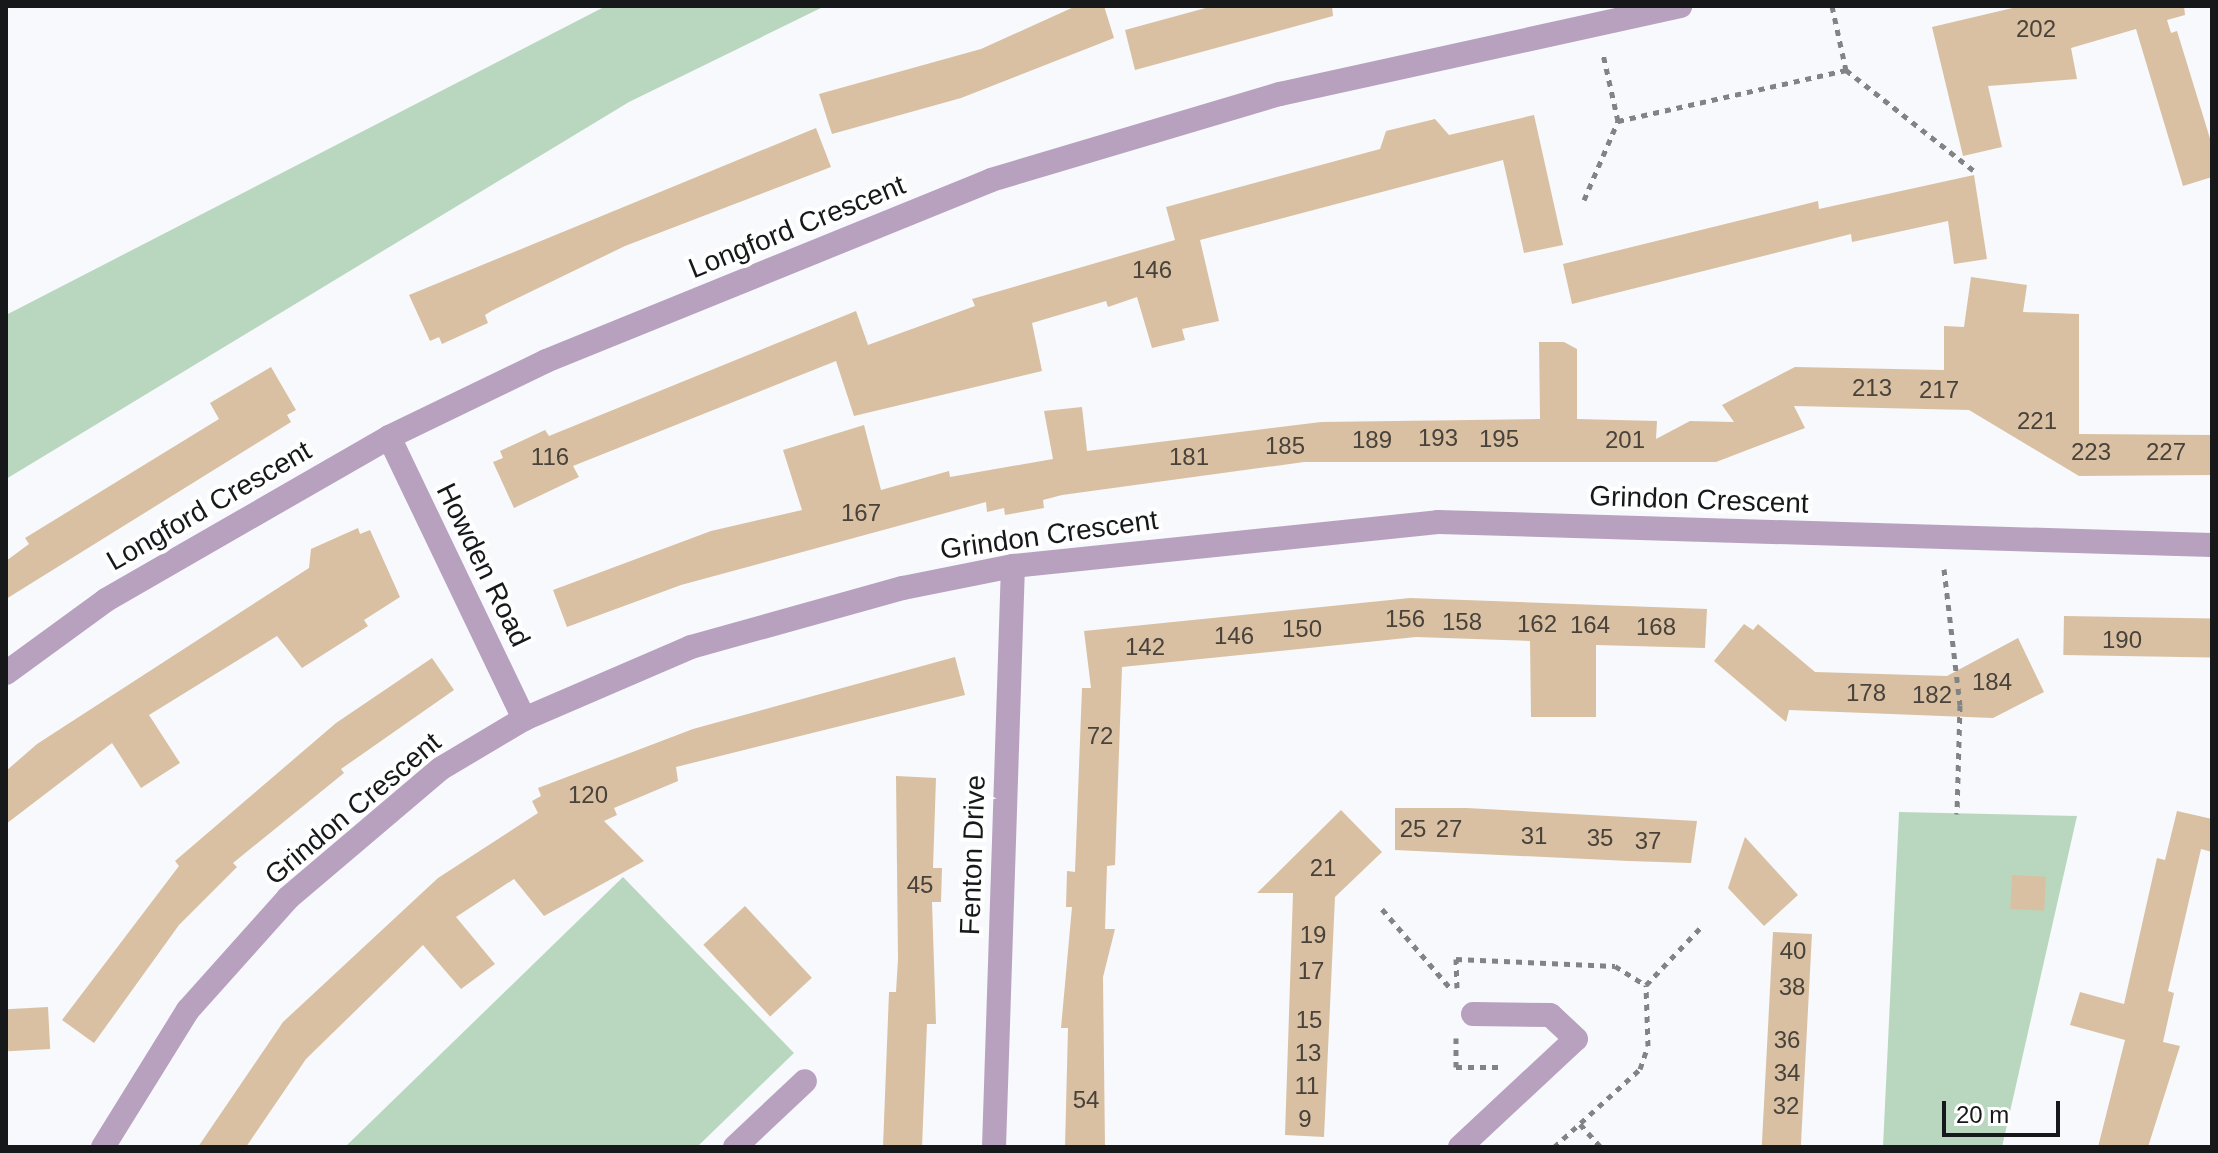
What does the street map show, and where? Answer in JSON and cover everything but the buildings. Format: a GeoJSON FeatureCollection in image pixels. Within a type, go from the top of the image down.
{"type":"FeatureCollection","features":[{"type":"Feature","properties":{"kind":"street","name":"Longford Crescent"},"geometry":{"type":"LineString","coordinates":[[6,673],[106,600],[389,437],[546,361],[991,180],[1280,94],[1680,6]]}},
{"type":"Feature","properties":{"kind":"street","name":"Howden Road"},"geometry":{"type":"LineString","coordinates":[[389,437],[524,719]]}},
{"type":"Feature","properties":{"kind":"street","name":"Grindon Crescent"},"geometry":{"type":"LineString","coordinates":[[103,1147],[188,1010],[288,898],[440,769],[524,719],[691,647],[903,588],[1013,566],[1438,522],[2212,545]]}},
{"type":"Feature","properties":{"kind":"street","name":"Fenton Drive"},"geometry":{"type":"LineString","coordinates":[[994,1147],[1013,566]]}},
{"type":"Feature","properties":{"kind":"street"},"geometry":{"type":"LineString","coordinates":[[1460,1147],[1576,1039],[1550,1015],[1473,1014]]}},
{"type":"Feature","properties":{"kind":"street"},"geometry":{"type":"LineString","coordinates":[[735,1147],[805,1081]]}},
{"type":"Feature","properties":{"kind":"path"},"geometry":{"type":"LineString","coordinates":[[1832,6],[1846,70],[1973,170]]}},
{"type":"Feature","properties":{"kind":"path"},"geometry":{"type":"LineString","coordinates":[[1584,200],[1618,121],[1597,24]]}},
{"type":"Feature","properties":{"kind":"path"},"geometry":{"type":"LineString","coordinates":[[1618,121],[1846,70]]}},
{"type":"Feature","properties":{"kind":"path"},"geometry":{"type":"LineString","coordinates":[[1937,537],[1955,639],[1957,814]]}},
{"type":"Feature","properties":{"kind":"path"},"geometry":{"type":"LineString","coordinates":[[1382,909],[1473,1014]]}},
{"type":"Feature","properties":{"kind":"path"},"geometry":{"type":"LineString","coordinates":[[1554,1147],[1640,1069],[1648,1046],[1646,985],[1700,928]]}},
{"type":"Feature","properties":{"kind":"path"},"geometry":{"type":"LineString","coordinates":[[1580,1124],[1601,1147]]}},
{"type":"Feature","properties":{"kind":"green space"},"geometry":{"type":"Polygon","coordinates":[[[606,6],[825,6],[629,102],[6,479],[6,315],[606,6]]]}},
{"type":"Feature","properties":{"kind":"green space"},"geometry":{"type":"Polygon","coordinates":[[[1899,812],[2077,816],[2002,1147],[1883,1147],[1899,812]]]}},
{"type":"Feature","properties":{"kind":"green space"},"geometry":{"type":"Polygon","coordinates":[[[623,877],[794,1053],[697,1147],[345,1147],[623,877]]]}}]}
